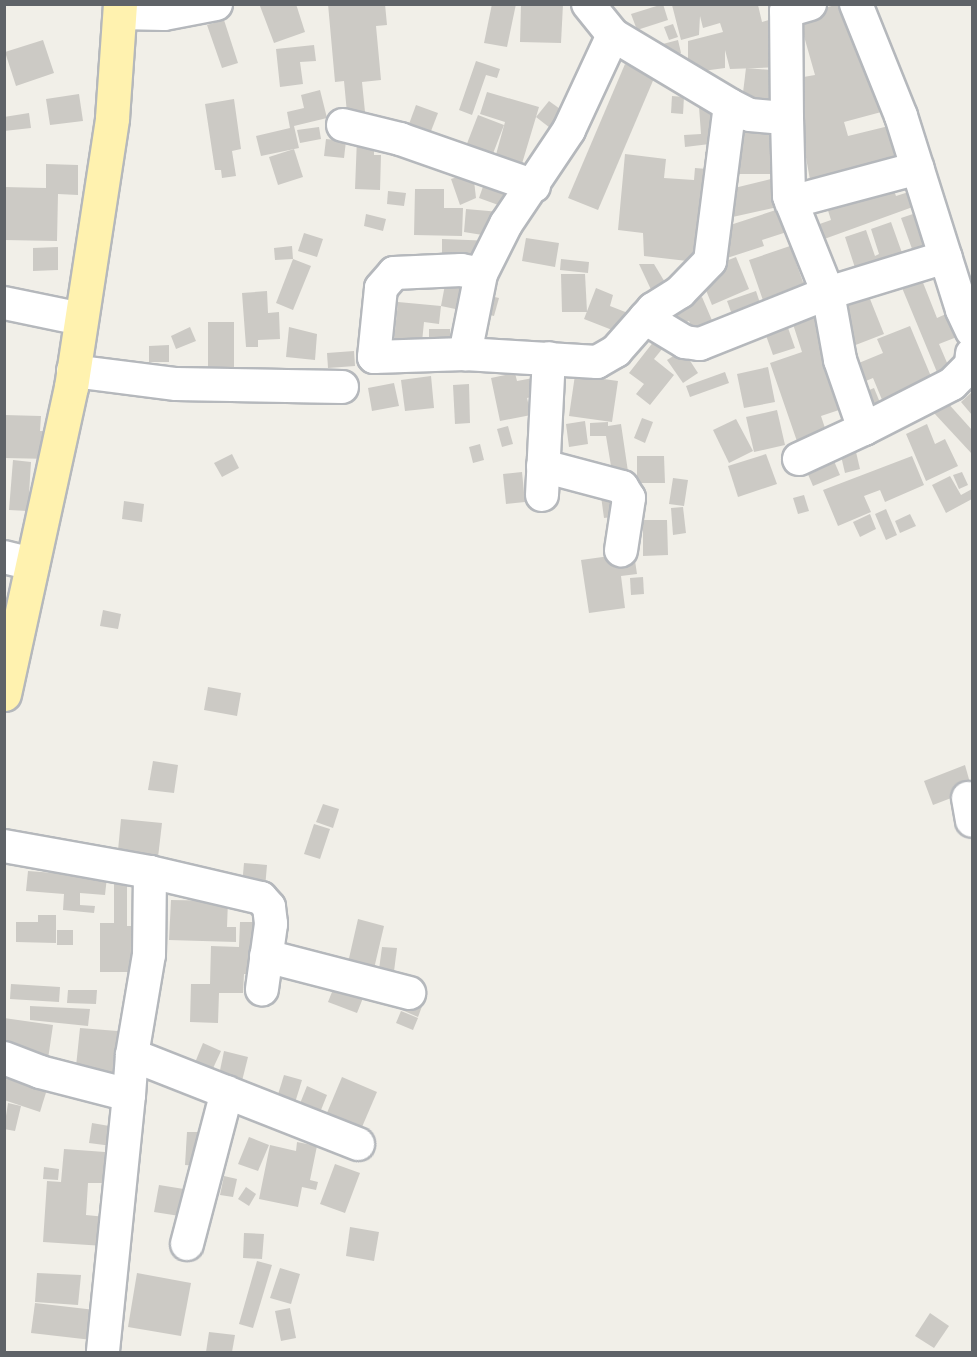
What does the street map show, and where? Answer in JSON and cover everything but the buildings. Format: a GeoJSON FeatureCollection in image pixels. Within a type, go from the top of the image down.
{"type":"FeatureCollection","features":[{"type":"Feature","properties":{"kind":"main road"},"geometry":{"type":"LineString","coordinates":[[4,694],[19,560],[73,370],[112,118],[120,8]]}},
{"type":"Feature","properties":{"kind":"street"},"geometry":{"type":"LineString","coordinates":[[120,8],[164,14],[216,4]]}},
{"type":"Feature","properties":{"kind":"street"},"geometry":{"type":"LineString","coordinates":[[588,4],[613,35],[730,105],[750,115],[787,118]]}},
{"type":"Feature","properties":{"kind":"street"},"geometry":{"type":"LineString","coordinates":[[856,4],[918,168],[972,331]]}},
{"type":"Feature","properties":{"kind":"street"},"geometry":{"type":"LineString","coordinates":[[794,7],[787,118],[791,202],[828,293],[840,360],[864,429]]}},
{"type":"Feature","properties":{"kind":"street"},"geometry":{"type":"LineString","coordinates":[[465,354],[481,274],[507,224],[569,130],[613,35]]}},
{"type":"Feature","properties":{"kind":"street"},"geometry":{"type":"LineString","coordinates":[[481,274],[461,270],[394,273],[381,288],[374,357],[465,354],[597,362],[608,358],[645,318],[680,292],[710,261],[730,105]]}},
{"type":"Feature","properties":{"kind":"street"},"geometry":{"type":"LineString","coordinates":[[343,125],[400,138],[534,186]]}},
{"type":"Feature","properties":{"kind":"street"},"geometry":{"type":"LineString","coordinates":[[791,202],[918,168]]}},
{"type":"Feature","properties":{"kind":"street"},"geometry":{"type":"LineString","coordinates":[[645,318],[685,342],[700,344],[828,293],[946,257]]}},
{"type":"Feature","properties":{"kind":"street"},"geometry":{"type":"LineString","coordinates":[[4,303],[81,319]]}},
{"type":"Feature","properties":{"kind":"street"},"geometry":{"type":"LineString","coordinates":[[799,459],[952,384],[971,365],[972,354]]}},
{"type":"Feature","properties":{"kind":"street"},"geometry":{"type":"LineString","coordinates":[[549,358],[542,480],[622,487],[629,498],[621,550]]}},
{"type":"Feature","properties":{"kind":"street"},"geometry":{"type":"LineString","coordinates":[[73,370],[176,384],[342,387]]}},
{"type":"Feature","properties":{"kind":"street"},"geometry":{"type":"LineString","coordinates":[[4,846],[150,872],[261,898],[269,907],[271,924],[262,989]]}},
{"type":"Feature","properties":{"kind":"street"},"geometry":{"type":"LineString","coordinates":[[103,1353],[132,1055],[149,955],[150,872]]}},
{"type":"Feature","properties":{"kind":"street"},"geometry":{"type":"LineString","coordinates":[[266,956],[409,993]]}},
{"type":"Feature","properties":{"kind":"street"},"geometry":{"type":"LineString","coordinates":[[132,1055],[358,1144]]}},
{"type":"Feature","properties":{"kind":"street"},"geometry":{"type":"LineString","coordinates":[[4,1058],[40,1072],[129,1095]]}},
{"type":"Feature","properties":{"kind":"street"},"geometry":{"type":"LineString","coordinates":[[187,1244],[227,1092]]}}]}
